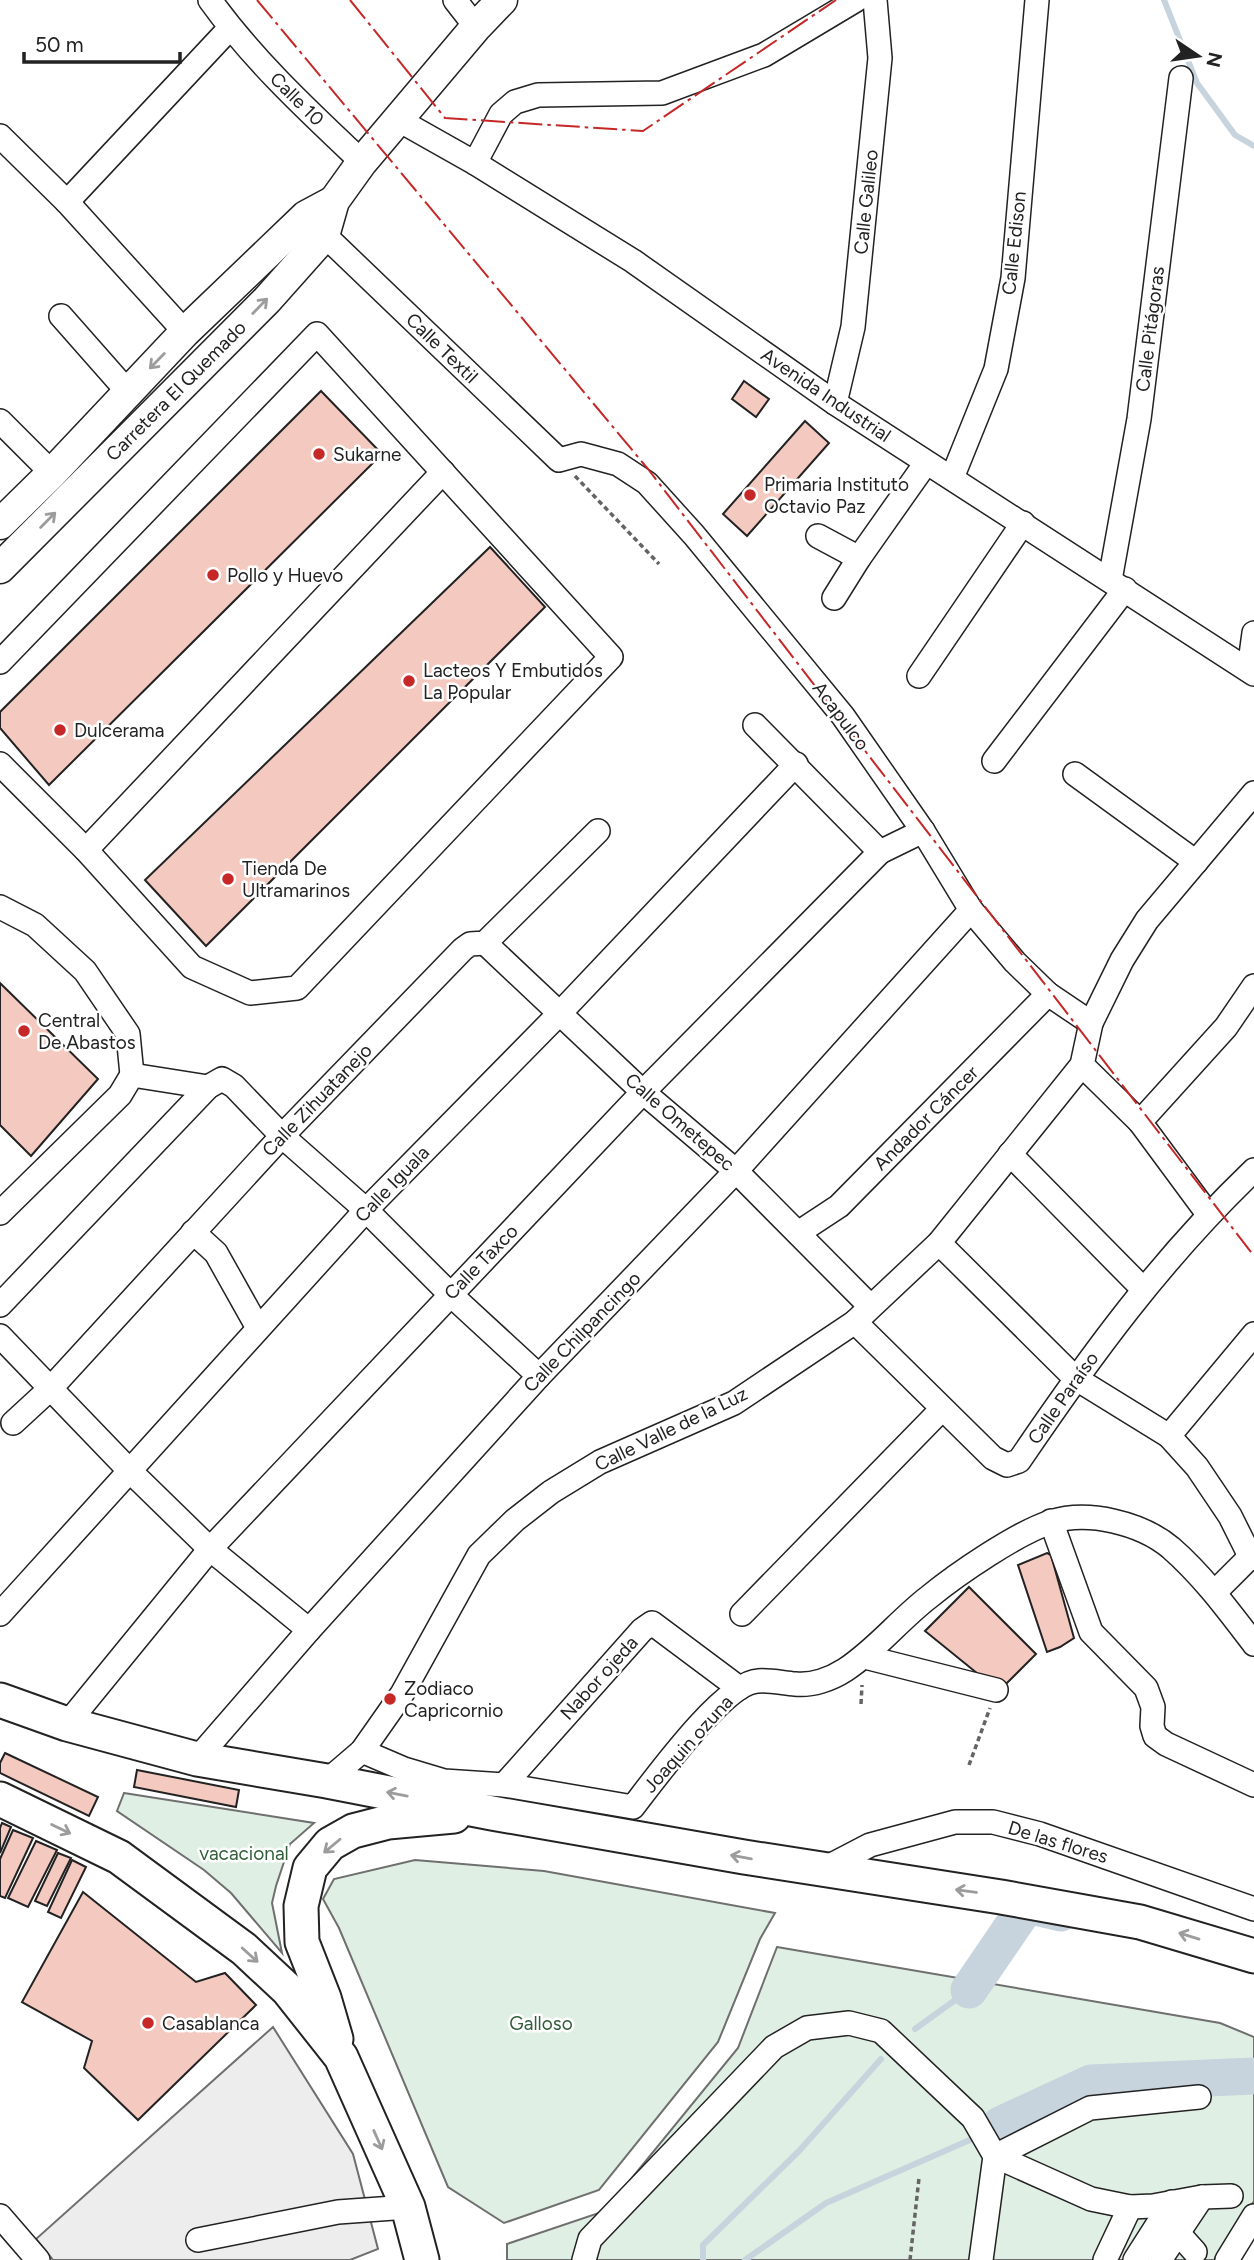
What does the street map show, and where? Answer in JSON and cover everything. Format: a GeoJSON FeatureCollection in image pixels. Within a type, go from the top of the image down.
{"type":"FeatureCollection","features":[{"type":"Feature","properties":{"kind":"highway"},"geometry":{"type":"LineString","coordinates":[[0,1700],[67,1724],[197,1759],[327,1781],[498,1799],[821,1870],[1001,1897],[1140,1922],[1254,1956]]}},
{"type":"Feature","properties":{"kind":"highway"},"geometry":{"type":"LineString","coordinates":[[0,1799],[119,1857],[244,1949],[288,1990],[341,2057]]}},
{"type":"Feature","properties":{"kind":"highway"},"geometry":{"type":"LineString","coordinates":[[422,2260],[408,2207],[341,2057],[324,1998],[302,1942],[300,1906],[310,1868],[330,1844],[353,1831],[498,1799]]}},
{"type":"Feature","properties":{"kind":"main road","name":"Carretera El Quemado"},"geometry":{"type":"LineString","coordinates":[[0,568],[267,300],[315,226],[362,162],[502,0]]}},
{"type":"Feature","properties":{"kind":"main road","name":"Carretera El Quemado"},"geometry":{"type":"LineString","coordinates":[[0,524],[185,332],[315,226]]}},
{"type":"Feature","properties":{"kind":"street","name":"Calle 10"},"geometry":{"type":"LineString","coordinates":[[210,0],[230,28],[294,98],[362,162]]}},
{"type":"Feature","properties":{"kind":"street"},"geometry":{"type":"LineString","coordinates":[[455,0],[476,27]]}},
{"type":"Feature","properties":{"kind":"street"},"geometry":{"type":"LineString","coordinates":[[475,163],[501,114],[515,102],[538,95],[662,93],[764,55],[856,0]]}},
{"type":"Feature","properties":{"kind":"street","name":"Calle Galileo"},"geometry":{"type":"LineString","coordinates":[[835,402],[853,327],[880,58],[875,0]]}},
{"type":"Feature","properties":{"kind":"street","name":"Calle Edison"},"geometry":{"type":"LineString","coordinates":[[952,478],[996,369],[1010,291],[1037,0]]}},
{"type":"Feature","properties":{"kind":"street"},"geometry":{"type":"LineString","coordinates":[[67,202],[230,28]]}},
{"type":"Feature","properties":{"kind":"street","name":"Calle Pitágoras"},"geometry":{"type":"LineString","coordinates":[[1118,584],[1181,78]]}},
{"type":"Feature","properties":{"kind":"street","name":"Avenida Industrial"},"geometry":{"type":"LineString","coordinates":[[397,119],[475,163],[634,261],[926,463],[1251,672]]}},
{"type":"Feature","properties":{"kind":"street"},"geometry":{"type":"LineString","coordinates":[[0,136],[67,202],[185,332]]}},
{"type":"Feature","properties":{"kind":"street","name":"Calle Textil"},"geometry":{"type":"LineString","coordinates":[[315,226],[559,460]]}},
{"type":"Feature","properties":{"kind":"street"},"geometry":{"type":"LineString","coordinates":[[61,316],[128,391]]}},
{"type":"Feature","properties":{"kind":"street"},"geometry":{"type":"LineString","coordinates":[[0,662],[317,334],[611,657],[297,988],[250,993],[192,967],[86,850],[0,764]]}},
{"type":"Feature","properties":{"kind":"street"},"geometry":{"type":"LineString","coordinates":[[0,421],[52,473]]}},
{"type":"Feature","properties":{"kind":"street","name":"Acapulco"},"geometry":{"type":"LineString","coordinates":[[559,460],[581,454],[618,464],[646,484],[694,535],[843,716],[923,831],[971,909],[1015,962],[1048,995],[1091,1023]]}},
{"type":"Feature","properties":{"kind":"street"},"geometry":{"type":"LineString","coordinates":[[834,598],[926,463]]}},
{"type":"Feature","properties":{"kind":"street"},"geometry":{"type":"LineString","coordinates":[[86,850],[443,472]]}},
{"type":"Feature","properties":{"kind":"street"},"geometry":{"type":"LineString","coordinates":[[919,676],[1023,523]]}},
{"type":"Feature","properties":{"kind":"street"},"geometry":{"type":"LineString","coordinates":[[818,536],[859,558]]}},
{"type":"Feature","properties":{"kind":"street"},"geometry":{"type":"LineString","coordinates":[[993,761],[1118,584]]}},
{"type":"Feature","properties":{"kind":"street"},"geometry":{"type":"LineString","coordinates":[[1251,672],[1254,633]]}},
{"type":"Feature","properties":{"kind":"street"},"geometry":{"type":"LineString","coordinates":[[755,725],[880,852]]}},
{"type":"Feature","properties":{"kind":"street","name":"Calle Iguala"},"geometry":{"type":"LineString","coordinates":[[0,1614],[366,1210],[560,1013],[796,764]]}},
{"type":"Feature","properties":{"kind":"street"},"geometry":{"type":"LineString","coordinates":[[1075,774],[1196,862]]}},
{"type":"Feature","properties":{"kind":"street","name":"Calle Valle de la Luz"},"geometry":{"type":"LineString","coordinates":[[327,1781],[362,1751],[402,1694],[479,1555],[515,1520],[551,1492],[600,1462],[734,1403],[863,1314],[939,1243],[1082,1065],[1091,1023],[1122,960],[1147,920],[1254,793]]}},
{"type":"Feature","properties":{"kind":"street","name":"Calle Zihuatanejo"},"geometry":{"type":"LineString","coordinates":[[13,1423],[51,1388],[282,1136],[463,949],[470,944],[485,943],[598,831]]}},
{"type":"Feature","properties":{"kind":"street","name":"Calle Taxco"},"geometry":{"type":"LineString","coordinates":[[67,1724],[210,1549],[643,1092],[880,852],[923,831]]}},
{"type":"Feature","properties":{"kind":"street"},"geometry":{"type":"LineString","coordinates":[[0,906],[35,925],[85,971],[128,1034],[132,1075],[120,1096],[1,1210]]}},
{"type":"Feature","properties":{"kind":"street","name":"Calle Chilpancingo"},"geometry":{"type":"LineString","coordinates":[[197,1759],[309,1630],[539,1376],[736,1171],[971,909]]}},
{"type":"Feature","properties":{"kind":"street","name":"Calle Ometepec"},"geometry":{"type":"LineString","coordinates":[[485,943],[643,1092],[736,1171],[798,1233],[863,1314]]}},
{"type":"Feature","properties":{"kind":"street"},"geometry":{"type":"LineString","coordinates":[[1140,1122],[1226,1027],[1254,986]]}},
{"type":"Feature","properties":{"kind":"street","name":"Andador Cáncer"},"geometry":{"type":"LineString","coordinates":[[798,1233],[839,1206],[1048,995]]}},
{"type":"Feature","properties":{"kind":"street"},"geometry":{"type":"LineString","coordinates":[[1082,1065],[1140,1122],[1208,1214]]}},
{"type":"Feature","properties":{"kind":"street"},"geometry":{"type":"LineString","coordinates":[[132,1075],[234,1086],[282,1136],[366,1210],[450,1294],[539,1376]]}},
{"type":"Feature","properties":{"kind":"street"},"geometry":{"type":"LineString","coordinates":[[0,1305],[215,1083]]}},
{"type":"Feature","properties":{"kind":"street"},"geometry":{"type":"LineString","coordinates":[[1010,1154],[1143,1289]]}},
{"type":"Feature","properties":{"kind":"street","name":"Calle Paraíso"},"geometry":{"type":"LineString","coordinates":[[863,1314],[942,1409],[993,1458],[1007,1465],[1019,1461],[1075,1378],[1143,1289],[1208,1214],[1254,1170]]}},
{"type":"Feature","properties":{"kind":"street"},"geometry":{"type":"LineString","coordinates":[[193,1232],[216,1253],[258,1328]]}},
{"type":"Feature","properties":{"kind":"street"},"geometry":{"type":"LineString","coordinates":[[939,1243],[1075,1378],[1169,1436],[1204,1477],[1252,1555],[1215,1592]]}},
{"type":"Feature","properties":{"kind":"street"},"geometry":{"type":"LineString","coordinates":[[1169,1436],[1254,1334]]}},
{"type":"Feature","properties":{"kind":"street"},"geometry":{"type":"LineString","coordinates":[[0,1336],[129,1471],[210,1549],[309,1630]]}},
{"type":"Feature","properties":{"kind":"street"},"geometry":{"type":"LineString","coordinates":[[742,1614],[942,1409]]}},
{"type":"Feature","properties":{"kind":"street","name":"Joaquin ozuna"},"geometry":{"type":"LineString","coordinates":[[498,1799],[633,1807],[710,1714],[738,1688],[756,1680],[799,1685],[833,1678],[865,1657],[928,1597],[1018,1537],[1051,1521],[1090,1516],[1129,1525],[1168,1546],[1215,1592],[1254,1644]]}},
{"type":"Feature","properties":{"kind":"street"},"geometry":{"type":"LineString","coordinates":[[1051,1521],[1091,1632],[1146,1688],[1153,1706],[1152,1726],[1155,1736],[1166,1744],[1254,1785]]}},
{"type":"Feature","properties":{"kind":"street","name":"Nabor ojeda"},"geometry":{"type":"LineString","coordinates":[[498,1799],[642,1630],[652,1623],[738,1688]]}},
{"type":"Feature","properties":{"kind":"street"},"geometry":{"type":"LineString","coordinates":[[865,1657],[996,1690]]}},
{"type":"Feature","properties":{"kind":"street"},"geometry":{"type":"LineString","coordinates":[[362,1751],[404,1769],[498,1799]]}},
{"type":"Feature","properties":{"kind":"street","name":"De las flores"},"geometry":{"type":"LineString","coordinates":[[821,1870],[870,1845],[955,1822],[993,1822],[1040,1834],[1254,1909]]}},
{"type":"Feature","properties":{"kind":"street"},"geometry":{"type":"LineString","coordinates":[[584,2260],[590,2239],[774,2047],[807,2028],[849,2023],[881,2031],[973,2118],[995,2156],[1091,2199],[1170,2218],[1197,2251]]}},
{"type":"Feature","properties":{"kind":"street"},"geometry":{"type":"LineString","coordinates":[[995,2156],[1090,2108],[1199,2097]]}},
{"type":"Feature","properties":{"kind":"street"},"geometry":{"type":"LineString","coordinates":[[981,2260],[995,2156]]}},
{"type":"Feature","properties":{"kind":"street"},"geometry":{"type":"LineString","coordinates":[[1135,2260],[1170,2218],[1202,2197],[1231,2196]]}},
{"type":"Feature","properties":{"kind":"street"},"geometry":{"type":"LineString","coordinates":[[198,2240],[338,2212],[408,2207]]}},
{"type":"Feature","properties":{"kind":"street"},"geometry":{"type":"LineString","coordinates":[[1105,2260],[1130,2207]]}},
{"type":"Feature","properties":{"kind":"street"},"geometry":{"type":"LineString","coordinates":[[0,2216],[38,2260]]}},
{"type":"Feature","properties":{"kind":"street"},"geometry":{"type":"LineString","coordinates":[[1227,2260],[1254,2216]]}},
{"type":"Feature","properties":{"kind":"street"},"geometry":{"type":"LineString","coordinates":[[1160,2260],[1170,2218]]}},
{"type":"Feature","properties":{"kind":"path"},"geometry":{"type":"LineString","coordinates":[[559,460],[659,564]]}},
{"type":"Feature","properties":{"kind":"path"},"geometry":{"type":"LineString","coordinates":[[969,1765],[996,1690]]}},
{"type":"Feature","properties":{"kind":"path"},"geometry":{"type":"LineString","coordinates":[[910,2260],[919,2178]]}},
{"type":"Feature","properties":{"kind":"green space","name":"vacacional"},"geometry":{"type":"Polygon","coordinates":[[[124,1793],[314,1823],[290,1844],[276,1886],[272,1903],[282,1953],[231,1893],[204,1870],[117,1811],[124,1793]]]}},
{"type":"Feature","properties":{"kind":"green space","name":"Galloso"},"geometry":{"type":"Polygon","coordinates":[[[415,1860],[544,1871],[775,1913],[760,1939],[718,2042],[599,2190],[504,2223],[448,2187],[339,1928],[323,1899],[334,1879],[415,1860]]]}},
{"type":"Feature","properties":{"kind":"green space"},"geometry":{"type":"Polygon","coordinates":[[[777,1947],[1220,2023],[1254,2037],[1254,2201],[1214,2260],[507,2260],[507,2244],[605,2211],[738,2048],[777,1947]]]}},
{"type":"Feature","properties":{"kind":"shaded area"},"geometry":{"type":"Polygon","coordinates":[[[273,2027],[353,2154],[378,2249],[350,2260],[53,2260],[36,2239],[273,2027]]]}},
{"type":"Feature","properties":{"kind":"building"},"geometry":{"type":"Polygon","coordinates":[[[744,381],[769,399],[756,417],[732,399],[744,381]]]}},
{"type":"Feature","properties":{"kind":"building"},"geometry":{"type":"Polygon","coordinates":[[[321,391],[382,454],[49,785],[0,728],[0,712],[321,391]]]}},
{"type":"Feature","properties":{"kind":"building"},"geometry":{"type":"Polygon","coordinates":[[[805,421],[829,443],[747,536],[723,514],[805,421]]]}},
{"type":"Feature","properties":{"kind":"building"},"geometry":{"type":"Polygon","coordinates":[[[490,547],[545,607],[206,946],[145,880],[490,547]]]}},
{"type":"Feature","properties":{"kind":"building","name":"Central De Abastos"},"geometry":{"type":"Polygon","coordinates":[[[0,983],[98,1079],[31,1156],[0,1125],[0,983]]]}},
{"type":"Feature","properties":{"kind":"building"},"geometry":{"type":"Polygon","coordinates":[[[1047,1553],[1051,1555],[1074,1638],[1047,1652],[1018,1565],[1047,1553]]]}},
{"type":"Feature","properties":{"kind":"building"},"geometry":{"type":"Polygon","coordinates":[[[969,1587],[1036,1654],[999,1691],[925,1631],[969,1587]]]}},
{"type":"Feature","properties":{"kind":"building"},"geometry":{"type":"Polygon","coordinates":[[[5,1753],[98,1797],[89,1816],[0,1773],[0,1763],[5,1753]]]}},
{"type":"Feature","properties":{"kind":"building"},"geometry":{"type":"Polygon","coordinates":[[[137,1770],[239,1790],[236,1807],[134,1787],[137,1770]]]}},
{"type":"Feature","properties":{"kind":"building"},"geometry":{"type":"Polygon","coordinates":[[[2,1823],[11,1827],[0,1853],[0,1828],[2,1823]]]}},
{"type":"Feature","properties":{"kind":"building"},"geometry":{"type":"Polygon","coordinates":[[[13,1830],[33,1838],[5,1898],[0,1896],[0,1859],[13,1830]]]}},
{"type":"Feature","properties":{"kind":"building"},"geometry":{"type":"Polygon","coordinates":[[[36,1841],[57,1850],[28,1907],[8,1898],[36,1841]]]}},
{"type":"Feature","properties":{"kind":"building"},"geometry":{"type":"Polygon","coordinates":[[[58,1853],[71,1858],[47,1906],[35,1901],[58,1853]]]}},
{"type":"Feature","properties":{"kind":"building"},"geometry":{"type":"Polygon","coordinates":[[[72,1860],[86,1867],[61,1918],[48,1912],[72,1860]]]}},
{"type":"Feature","properties":{"kind":"building","name":"Casablanca"},"geometry":{"type":"Polygon","coordinates":[[[83,1892],[196,1982],[225,1973],[256,2005],[138,2120],[84,2068],[92,2041],[22,2002],[83,1892]]]}},
{"type":"Feature","properties":{"kind":"waterway"},"geometry":{"type":"LineString","coordinates":[[1164,0],[1197,83],[1235,135],[1254,146]]}},
{"type":"Feature","properties":{"kind":"waterway"},"geometry":{"type":"LineString","coordinates":[[969,1990],[1027,1905],[1061,1913]]}},
{"type":"Feature","properties":{"kind":"waterway"},"geometry":{"type":"LineString","coordinates":[[915,2029],[969,1990]]}},
{"type":"Feature","properties":{"kind":"waterway"},"geometry":{"type":"LineString","coordinates":[[703,2260],[703,2245],[799,2151],[881,2059]]}},
{"type":"Feature","properties":{"kind":"waterway"},"geometry":{"type":"LineString","coordinates":[[1000,2125],[1091,2083],[1254,2076]]}},
{"type":"Feature","properties":{"kind":"waterway"},"geometry":{"type":"LineString","coordinates":[[745,2260],[826,2203],[972,2139]]}},
{"type":"Feature","properties":{"kind":"power"},"geometry":{"type":"LineString","coordinates":[[257,0],[648,469],[1254,1256]]}},
{"type":"Feature","properties":{"kind":"power"},"geometry":{"type":"LineString","coordinates":[[350,0],[445,118],[643,131],[836,0]]}},
{"type":"Feature","properties":{"kind":"place","name":"Sukarne"},"geometry":{"type":"Point","coordinates":[319,454]}},
{"type":"Feature","properties":{"kind":"place","name":"Primaria Instituto Octavio Paz"},"geometry":{"type":"Point","coordinates":[750,495]}},
{"type":"Feature","properties":{"kind":"place","name":"Pollo y Huevo"},"geometry":{"type":"Point","coordinates":[213,575]}},
{"type":"Feature","properties":{"kind":"place","name":"Lacteos Y Embutidos La Popular"},"geometry":{"type":"Point","coordinates":[409,681]}},
{"type":"Feature","properties":{"kind":"place","name":"Dulcerama"},"geometry":{"type":"Point","coordinates":[60,730]}},
{"type":"Feature","properties":{"kind":"place","name":"Tienda De Ultramarinos"},"geometry":{"type":"Point","coordinates":[228,879]}},
{"type":"Feature","properties":{"kind":"place","name":"Central De Abastos"},"geometry":{"type":"Point","coordinates":[24,1031]}},
{"type":"Feature","properties":{"kind":"place","name":"Zodiaco Capricornio"},"geometry":{"type":"Point","coordinates":[390,1699]}},
{"type":"Feature","properties":{"kind":"place","name":"Casablanca"},"geometry":{"type":"Point","coordinates":[148,2023]}}]}
